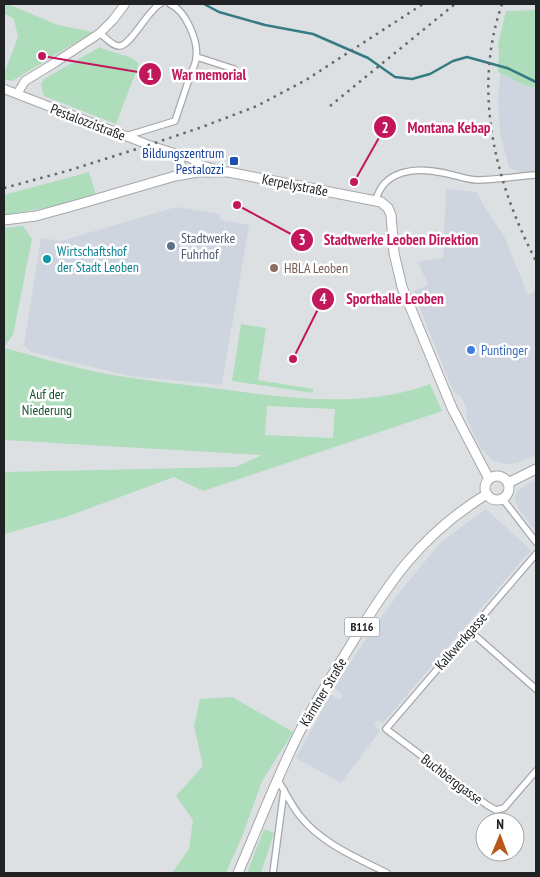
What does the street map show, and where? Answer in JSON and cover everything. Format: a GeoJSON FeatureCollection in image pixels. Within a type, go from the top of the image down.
{"type":"FeatureCollection","features":[{"type":"Feature","properties":{"kind":"main road","name":"Kerpelystraße"},"geometry":{"type":"LineString","coordinates":[[4,220],[36,216],[60,210],[187,173],[228,172],[376,200]]}},
{"type":"Feature","properties":{"kind":"main road"},"geometry":{"type":"LineString","coordinates":[[376,200],[385,204],[391,215],[394,253],[400,280],[437,375],[466,438],[489,479]]}},
{"type":"Feature","properties":{"kind":"main road"},"geometry":{"type":"LineString","coordinates":[[508,483],[536,469]]}},
{"type":"Feature","properties":{"kind":"main road"},"geometry":{"type":"LineString","coordinates":[[493,476],[502,477],[508,483],[508,492],[502,498],[494,499],[487,494],[485,488],[489,479],[493,476]]}},
{"type":"Feature","properties":{"kind":"main road","name":"Kärntner Straße"},"geometry":{"type":"LineString","coordinates":[[238,873],[277,779],[311,711],[390,583],[431,536],[487,494]]}},
{"type":"Feature","properties":{"kind":"street"},"geometry":{"type":"LineString","coordinates":[[17,94],[25,80],[100,33],[125,4]]}},
{"type":"Feature","properties":{"kind":"street"},"geometry":{"type":"LineString","coordinates":[[100,33],[112,44],[120,47],[126,45],[155,6],[160,4]]}},
{"type":"Feature","properties":{"kind":"street"},"geometry":{"type":"LineString","coordinates":[[126,136],[175,121],[197,56],[190,29],[184,17],[176,6],[170,4]]}},
{"type":"Feature","properties":{"kind":"street"},"geometry":{"type":"LineString","coordinates":[[197,56],[234,69]]}},
{"type":"Feature","properties":{"kind":"street","name":"Pestalozzistraße"},"geometry":{"type":"LineString","coordinates":[[4,90],[190,158],[201,165],[228,172]]}},
{"type":"Feature","properties":{"kind":"street"},"geometry":{"type":"LineString","coordinates":[[172,153],[187,173],[191,168],[190,158]]}},
{"type":"Feature","properties":{"kind":"street"},"geometry":{"type":"LineString","coordinates":[[376,200],[388,179],[396,174],[406,172],[423,170],[443,172],[466,179],[478,180],[536,175]]}},
{"type":"Feature","properties":{"kind":"street"},"geometry":{"type":"LineString","coordinates":[[502,498],[536,542]]}},
{"type":"Feature","properties":{"kind":"street","name":"Kalkwerkgasse"},"geometry":{"type":"LineString","coordinates":[[386,729],[536,554]]}},
{"type":"Feature","properties":{"kind":"street"},"geometry":{"type":"LineString","coordinates":[[470,631],[536,689]]}},
{"type":"Feature","properties":{"kind":"street","name":"Buchberggasse"},"geometry":{"type":"LineString","coordinates":[[386,729],[487,806],[496,810],[504,808],[536,771]]}},
{"type":"Feature","properties":{"kind":"street"},"geometry":{"type":"LineString","coordinates":[[277,779],[300,815],[323,837],[355,857],[387,873]]}},
{"type":"Feature","properties":{"kind":"street"},"geometry":{"type":"LineString","coordinates":[[272,873],[284,790]]}},
{"type":"Feature","properties":{"kind":"shaded area"},"geometry":{"type":"Polygon","coordinates":[[[500,73],[524,85],[536,88],[536,172],[522,172],[509,168],[500,132],[498,103],[500,73]]]}},
{"type":"Feature","properties":{"kind":"shaded area"},"geometry":{"type":"Polygon","coordinates":[[[446,189],[477,192],[485,208],[504,236],[528,295],[536,291],[536,455],[517,463],[505,464],[494,461],[481,449],[466,417],[467,410],[465,405],[461,396],[454,393],[413,291],[428,285],[418,262],[443,258],[446,189]]]}},
{"type":"Feature","properties":{"kind":"shaded area"},"geometry":{"type":"Polygon","coordinates":[[[176,207],[220,214],[220,220],[249,225],[222,385],[129,376],[31,352],[24,345],[41,238],[61,241],[176,207]]]}},
{"type":"Feature","properties":{"kind":"shaded area"},"geometry":{"type":"Polygon","coordinates":[[[536,479],[536,532],[519,509],[515,496],[517,491],[536,479]]]}},
{"type":"Feature","properties":{"kind":"shaded area"},"geometry":{"type":"Polygon","coordinates":[[[486,509],[531,550],[383,723],[378,720],[374,725],[380,731],[341,783],[296,758],[331,694],[339,700],[343,695],[334,688],[369,634],[399,593],[441,542],[486,509]]]}},
{"type":"Feature","properties":{"kind":"green space"},"geometry":{"type":"Polygon","coordinates":[[[4,4],[58,25],[93,32],[12,81],[4,79],[4,74],[18,37],[14,19],[4,13],[4,4]]]}},
{"type":"Feature","properties":{"kind":"green space"},"geometry":{"type":"Polygon","coordinates":[[[536,10],[536,88],[524,85],[498,72],[498,45],[506,11],[536,10]]]}},
{"type":"Feature","properties":{"kind":"green space"},"geometry":{"type":"Polygon","coordinates":[[[100,47],[127,56],[139,64],[116,124],[44,96],[41,84],[44,79],[100,47]]]}},
{"type":"Feature","properties":{"kind":"green space"},"geometry":{"type":"Polygon","coordinates":[[[89,172],[96,195],[51,207],[4,215],[4,195],[89,172]]]}},
{"type":"Feature","properties":{"kind":"green space"},"geometry":{"type":"Polygon","coordinates":[[[23,226],[32,239],[13,335],[4,347],[4,228],[23,226]]]}},
{"type":"Feature","properties":{"kind":"green space"},"geometry":{"type":"Polygon","coordinates":[[[241,324],[266,328],[258,380],[313,389],[313,393],[232,381],[241,324]]]}},
{"type":"Feature","properties":{"kind":"green space","name":"Auf der Niederung"},"geometry":{"type":"Polygon","coordinates":[[[4,348],[78,368],[121,376],[299,398],[352,399],[379,397],[405,392],[430,384],[442,411],[203,491],[174,477],[66,517],[4,534],[4,472],[236,467],[262,455],[4,440],[4,348]],[[267,406],[265,435],[333,438],[335,409],[267,406]]]}},
{"type":"Feature","properties":{"kind":"green space"},"geometry":{"type":"Polygon","coordinates":[[[232,697],[293,732],[262,781],[243,834],[226,873],[172,873],[189,849],[193,820],[176,796],[203,766],[194,726],[200,699],[232,697]]]}},
{"type":"Feature","properties":{"kind":"green space"},"geometry":{"type":"Polygon","coordinates":[[[264,829],[274,833],[261,873],[247,873],[264,829]]]}},
{"type":"Feature","properties":{"kind":"waterway"},"geometry":{"type":"LineString","coordinates":[[204,4],[219,12],[265,25],[313,34],[368,58],[395,77],[412,79],[430,74],[453,61],[467,57],[507,68],[536,82]]}},
{"type":"Feature","properties":{"kind":"railway"},"geometry":{"type":"LineString","coordinates":[[4,188],[140,148],[257,106],[306,80],[423,4]]}},
{"type":"Feature","properties":{"kind":"railway"},"geometry":{"type":"LineString","coordinates":[[330,106],[455,4]]}},
{"type":"Feature","properties":{"kind":"railway"},"geometry":{"type":"LineString","coordinates":[[502,4],[493,37],[489,70],[489,103],[492,135],[499,168],[509,200],[536,261]]}},
{"type":"Feature","properties":{"kind":"place","name":"War memorial"},"geometry":{"type":"Point","coordinates":[42,56]}},
{"type":"Feature","properties":{"kind":"place","name":"Bildungszentrum Pestalozzi"},"geometry":{"type":"Point","coordinates":[234,161]}},
{"type":"Feature","properties":{"kind":"place","name":"Montana Kebap"},"geometry":{"type":"Point","coordinates":[354,182]}},
{"type":"Feature","properties":{"kind":"place","name":"Stadtwerke Leoben Direktion"},"geometry":{"type":"Point","coordinates":[237,205]}},
{"type":"Feature","properties":{"kind":"place","name":"Stadtwerke Fuhrhof"},"geometry":{"type":"Point","coordinates":[171,246]}},
{"type":"Feature","properties":{"kind":"place","name":"Wirtschaftshof der Stadt Leoben"},"geometry":{"type":"Point","coordinates":[47,259]}},
{"type":"Feature","properties":{"kind":"place","name":"HBLA Leoben"},"geometry":{"type":"Point","coordinates":[274,268]}},
{"type":"Feature","properties":{"kind":"place","name":"Puntinger"},"geometry":{"type":"Point","coordinates":[471,350]}},
{"type":"Feature","properties":{"kind":"place","name":"Sporthalle Leoben"},"geometry":{"type":"Point","coordinates":[293,359]}}]}
